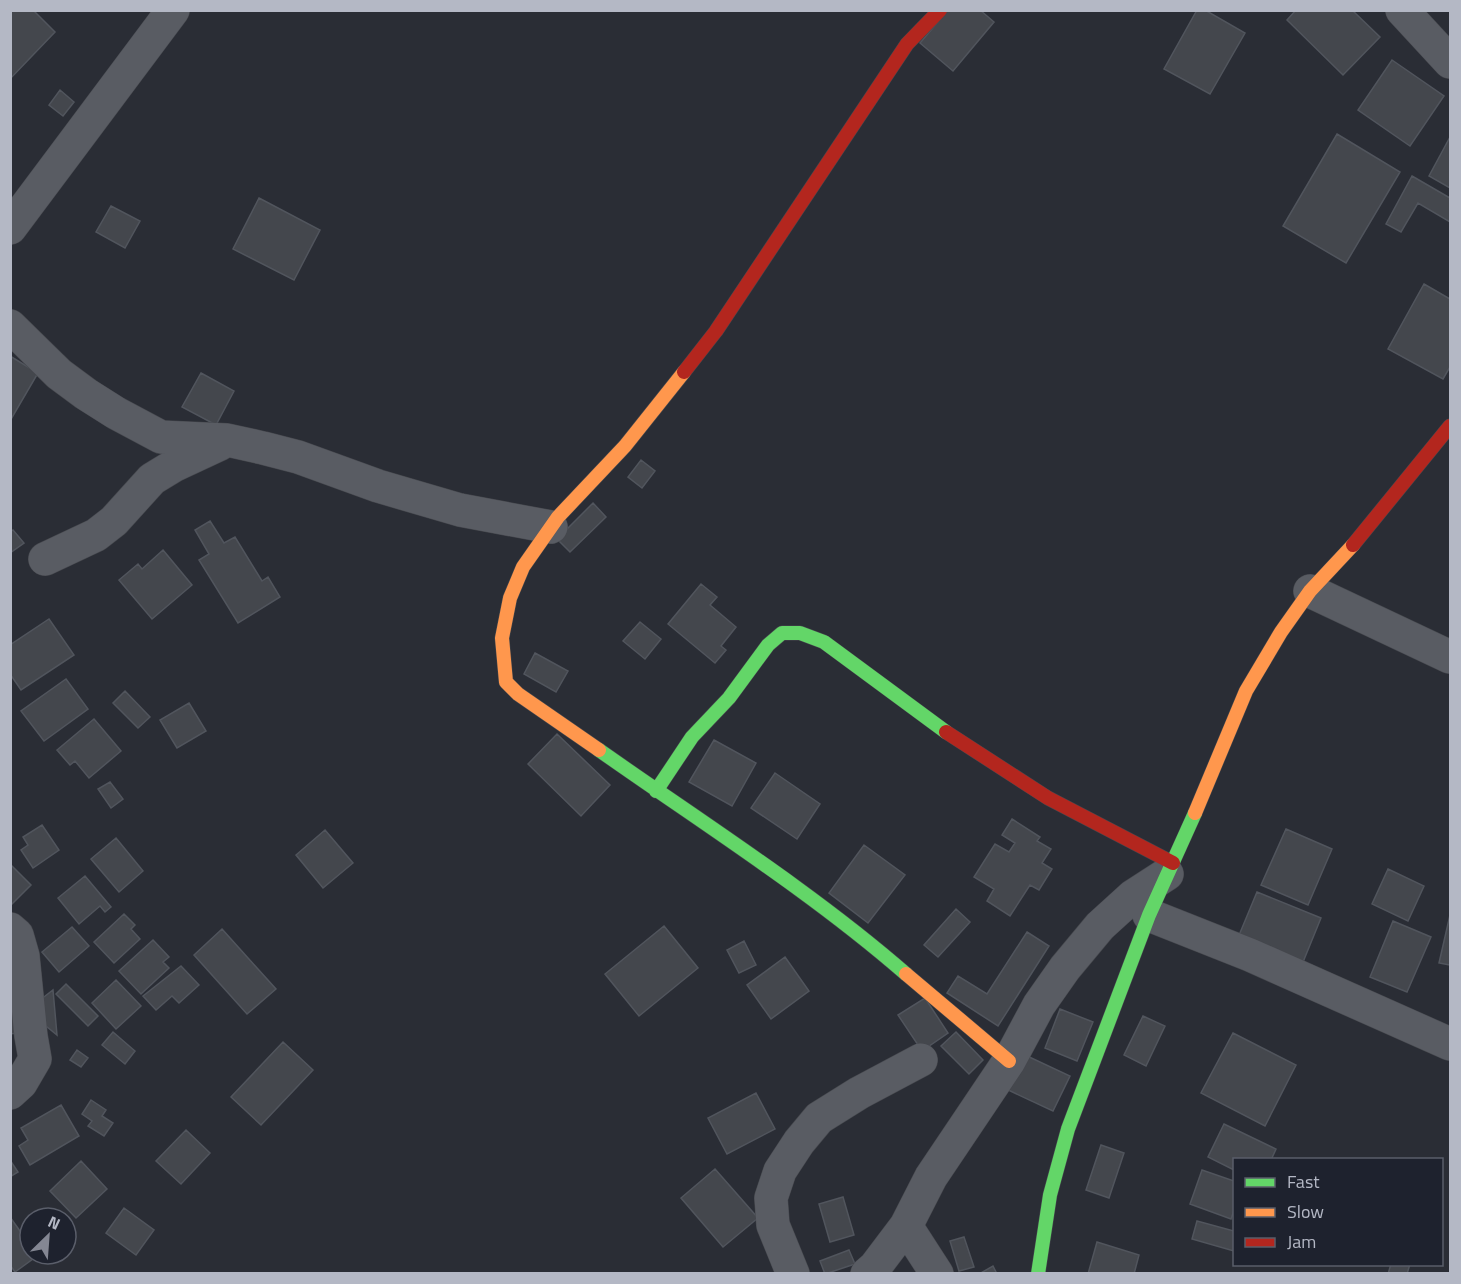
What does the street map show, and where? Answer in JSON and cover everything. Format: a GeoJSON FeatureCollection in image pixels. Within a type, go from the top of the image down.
{"type":"FeatureCollection","features":[{"type":"Feature","properties":{"kind":"street"},"geometry":{"type":"LineString","coordinates":[[10,228],[173,10]]}},
{"type":"Feature","properties":{"kind":"street"},"geometry":{"type":"LineString","coordinates":[[940,10],[907,44],[716,331],[625,447],[558,517],[523,567],[510,598],[502,638],[503,659],[506,682],[518,694],[874,946],[1009,1061]]}},
{"type":"Feature","properties":{"kind":"street"},"geometry":{"type":"LineString","coordinates":[[1402,10],[1450,62]]}},
{"type":"Feature","properties":{"kind":"street"},"geometry":{"type":"LineString","coordinates":[[10,326],[60,374],[116,413],[161,437],[227,440],[298,457],[378,486],[460,510],[551,527]]}},
{"type":"Feature","properties":{"kind":"street"},"geometry":{"type":"LineString","coordinates":[[1038,1274],[1050,1195],[1068,1129],[1149,915],[1204,794],[1246,691],[1281,632],[1310,591],[1436,455],[1450,426]]}},
{"type":"Feature","properties":{"kind":"street"},"geometry":{"type":"LineString","coordinates":[[45,559],[96,536],[114,521],[152,478],[227,440]]}},
{"type":"Feature","properties":{"kind":"street"},"geometry":{"type":"LineString","coordinates":[[1310,591],[1450,657]]}},
{"type":"Feature","properties":{"kind":"street"},"geometry":{"type":"LineString","coordinates":[[656,791],[692,737],[729,698],[768,645],[782,633],[800,633],[824,642],[946,732],[1048,798],[1170,868]]}},
{"type":"Feature","properties":{"kind":"street"},"geometry":{"type":"LineString","coordinates":[[867,1274],[906,1226],[931,1177],[1009,1061],[1039,1005],[1065,968],[1100,926],[1133,896],[1170,868]]}},
{"type":"Feature","properties":{"kind":"street"},"geometry":{"type":"LineString","coordinates":[[1149,915],[1250,955],[1450,1044]]}},
{"type":"Feature","properties":{"kind":"street"},"geometry":{"type":"LineString","coordinates":[[10,929],[17,935],[23,956],[35,1059],[21,1083],[10,1093]]}},
{"type":"Feature","properties":{"kind":"street"},"geometry":{"type":"LineString","coordinates":[[793,1274],[773,1225],[771,1198],[780,1171],[799,1142],[819,1118],[859,1093],[921,1060]]}},
{"type":"Feature","properties":{"kind":"street"},"geometry":{"type":"LineString","coordinates":[[906,1226],[937,1274]]}},
{"type":"Feature","properties":{"kind":"building"},"geometry":{"type":"Polygon","coordinates":[[[10,10],[33,10],[55,32],[10,79],[10,10]]]}},
{"type":"Feature","properties":{"kind":"building"},"geometry":{"type":"Polygon","coordinates":[[[948,10],[980,10],[994,22],[953,71],[920,43],[948,10]]]}},
{"type":"Feature","properties":{"kind":"building"},"geometry":{"type":"Polygon","coordinates":[[[1197,10],[1205,10],[1245,33],[1210,94],[1164,69],[1197,10]]]}},
{"type":"Feature","properties":{"kind":"building"},"geometry":{"type":"Polygon","coordinates":[[[1296,10],[1352,10],[1380,37],[1343,75],[1287,20],[1296,10]]]}},
{"type":"Feature","properties":{"kind":"building"},"geometry":{"type":"Polygon","coordinates":[[[1392,60],[1444,96],[1410,146],[1358,110],[1392,60]]]}},
{"type":"Feature","properties":{"kind":"building"},"geometry":{"type":"Polygon","coordinates":[[[60,90],[74,102],[63,116],[49,105],[60,90]]]}},
{"type":"Feature","properties":{"kind":"building"},"geometry":{"type":"Polygon","coordinates":[[[1337,134],[1400,172],[1346,263],[1283,226],[1337,134]]]}},
{"type":"Feature","properties":{"kind":"building"},"geometry":{"type":"Polygon","coordinates":[[[1450,137],[1450,188],[1429,176],[1450,137]]]}},
{"type":"Feature","properties":{"kind":"building"},"geometry":{"type":"Polygon","coordinates":[[[1412,176],[1450,198],[1450,222],[1418,203],[1401,232],[1386,224],[1412,176]]]}},
{"type":"Feature","properties":{"kind":"building"},"geometry":{"type":"Polygon","coordinates":[[[259,198],[320,230],[294,280],[233,249],[259,198]]]}},
{"type":"Feature","properties":{"kind":"building"},"geometry":{"type":"Polygon","coordinates":[[[111,206],[140,221],[125,248],[96,232],[111,206]]]}},
{"type":"Feature","properties":{"kind":"building"},"geometry":{"type":"Polygon","coordinates":[[[1424,284],[1450,299],[1450,367],[1443,379],[1388,349],[1424,284]]]}},
{"type":"Feature","properties":{"kind":"building"},"geometry":{"type":"Polygon","coordinates":[[[10,356],[38,373],[10,421],[10,356]]]}},
{"type":"Feature","properties":{"kind":"building"},"geometry":{"type":"Polygon","coordinates":[[[201,373],[234,391],[216,425],[182,407],[201,373]]]}},
{"type":"Feature","properties":{"kind":"building"},"geometry":{"type":"Polygon","coordinates":[[[641,460],[655,471],[642,488],[628,477],[641,460]]]}},
{"type":"Feature","properties":{"kind":"building"},"geometry":{"type":"Polygon","coordinates":[[[593,503],[606,517],[570,552],[557,539],[593,503]]]}},
{"type":"Feature","properties":{"kind":"building"},"geometry":{"type":"Polygon","coordinates":[[[210,521],[224,543],[235,537],[262,581],[268,577],[280,597],[238,623],[199,560],[209,554],[195,530],[210,521]]]}},
{"type":"Feature","properties":{"kind":"building"},"geometry":{"type":"Polygon","coordinates":[[[13,530],[24,543],[10,553],[10,532],[13,530]]]}},
{"type":"Feature","properties":{"kind":"building"},"geometry":{"type":"Polygon","coordinates":[[[163,550],[192,585],[152,619],[119,580],[138,564],[142,569],[163,550]]]}},
{"type":"Feature","properties":{"kind":"building"},"geometry":{"type":"Polygon","coordinates":[[[701,584],[717,597],[710,605],[736,627],[721,646],[726,650],[715,663],[668,624],[701,584]]]}},
{"type":"Feature","properties":{"kind":"building"},"geometry":{"type":"Polygon","coordinates":[[[49,619],[74,655],[21,690],[10,674],[10,645],[49,619]]]}},
{"type":"Feature","properties":{"kind":"building"},"geometry":{"type":"Polygon","coordinates":[[[640,622],[661,639],[645,659],[623,641],[640,622]]]}},
{"type":"Feature","properties":{"kind":"building"},"geometry":{"type":"Polygon","coordinates":[[[535,653],[568,671],[556,692],[524,674],[535,653]]]}},
{"type":"Feature","properties":{"kind":"building"},"geometry":{"type":"Polygon","coordinates":[[[66,679],[88,709],[44,741],[21,711],[66,679]]]}},
{"type":"Feature","properties":{"kind":"building"},"geometry":{"type":"Polygon","coordinates":[[[125,691],[150,717],[138,728],[113,703],[125,691]]]}},
{"type":"Feature","properties":{"kind":"building"},"geometry":{"type":"Polygon","coordinates":[[[189,703],[206,731],[177,748],[160,720],[189,703]]]}},
{"type":"Feature","properties":{"kind":"building"},"geometry":{"type":"Polygon","coordinates":[[[94,719],[121,751],[89,778],[75,761],[70,765],[57,750],[94,719]]]}},
{"type":"Feature","properties":{"kind":"building"},"geometry":{"type":"Polygon","coordinates":[[[557,734],[610,785],[581,816],[528,764],[557,734]]]}},
{"type":"Feature","properties":{"kind":"building"},"geometry":{"type":"Polygon","coordinates":[[[714,740],[756,763],[732,806],[689,782],[714,740]]]}},
{"type":"Feature","properties":{"kind":"building"},"geometry":{"type":"Polygon","coordinates":[[[775,773],[820,804],[797,839],[751,808],[775,773]]]}},
{"type":"Feature","properties":{"kind":"building"},"geometry":{"type":"Polygon","coordinates":[[[110,782],[123,799],[111,808],[98,789],[110,782]]]}},
{"type":"Feature","properties":{"kind":"building"},"geometry":{"type":"Polygon","coordinates":[[[1012,819],[1040,837],[1037,841],[1051,849],[1042,863],[1052,869],[1039,890],[1030,885],[1010,916],[987,901],[994,889],[974,877],[995,844],[1009,852],[1015,843],[1002,835],[1012,819]]]}},
{"type":"Feature","properties":{"kind":"building"},"geometry":{"type":"Polygon","coordinates":[[[42,825],[59,850],[33,868],[21,850],[28,845],[23,837],[42,825]]]}},
{"type":"Feature","properties":{"kind":"building"},"geometry":{"type":"Polygon","coordinates":[[[1286,829],[1332,849],[1308,905],[1261,885],[1286,829]]]}},
{"type":"Feature","properties":{"kind":"building"},"geometry":{"type":"Polygon","coordinates":[[[325,830],[353,863],[323,888],[296,855],[325,830]]]}},
{"type":"Feature","properties":{"kind":"building"},"geometry":{"type":"Polygon","coordinates":[[[116,838],[143,871],[119,892],[91,859],[116,838]]]}},
{"type":"Feature","properties":{"kind":"building"},"geometry":{"type":"Polygon","coordinates":[[[864,845],[905,875],[868,923],[829,893],[864,845]]]}},
{"type":"Feature","properties":{"kind":"building"},"geometry":{"type":"Polygon","coordinates":[[[10,864],[31,885],[10,906],[10,864]]]}},
{"type":"Feature","properties":{"kind":"building"},"geometry":{"type":"Polygon","coordinates":[[[1388,869],[1424,886],[1408,921],[1372,904],[1388,869]]]}},
{"type":"Feature","properties":{"kind":"building"},"geometry":{"type":"Polygon","coordinates":[[[85,876],[111,907],[105,912],[100,906],[79,924],[58,898],[85,876]]]}},
{"type":"Feature","properties":{"kind":"building"},"geometry":{"type":"Polygon","coordinates":[[[1257,892],[1321,918],[1301,967],[1237,940],[1257,892]]]}},
{"type":"Feature","properties":{"kind":"building"},"geometry":{"type":"Polygon","coordinates":[[[956,909],[970,922],[938,957],[924,945],[956,909]]]}},
{"type":"Feature","properties":{"kind":"building"},"geometry":{"type":"Polygon","coordinates":[[[124,914],[135,925],[131,929],[140,939],[114,963],[94,942],[124,914]]]}},
{"type":"Feature","properties":{"kind":"building"},"geometry":{"type":"Polygon","coordinates":[[[1450,915],[1450,965],[1439,963],[1450,915]]]}},
{"type":"Feature","properties":{"kind":"building"},"geometry":{"type":"Polygon","coordinates":[[[1393,921],[1431,937],[1407,992],[1370,977],[1393,921]]]}},
{"type":"Feature","properties":{"kind":"building"},"geometry":{"type":"Polygon","coordinates":[[[664,926],[698,968],[639,1016],[605,974],[664,926]]]}},
{"type":"Feature","properties":{"kind":"building"},"geometry":{"type":"Polygon","coordinates":[[[72,927],[89,946],[59,972],[42,952],[72,927]]]}},
{"type":"Feature","properties":{"kind":"building"},"geometry":{"type":"Polygon","coordinates":[[[222,929],[276,989],[247,1014],[194,955],[222,929]]]}},
{"type":"Feature","properties":{"kind":"building"},"geometry":{"type":"Polygon","coordinates":[[[1027,932],[1049,946],[998,1026],[947,993],[958,976],[987,994],[1027,932]]]}},
{"type":"Feature","properties":{"kind":"building"},"geometry":{"type":"Polygon","coordinates":[[[153,940],[169,957],[163,962],[169,968],[141,994],[119,971],[153,940]]]}},
{"type":"Feature","properties":{"kind":"building"},"geometry":{"type":"Polygon","coordinates":[[[744,941],[756,965],[739,973],[727,950],[744,941]]]}},
{"type":"Feature","properties":{"kind":"building"},"geometry":{"type":"Polygon","coordinates":[[[785,957],[809,991],[771,1019],[747,985],[785,957]]]}},
{"type":"Feature","properties":{"kind":"building"},"geometry":{"type":"Polygon","coordinates":[[[181,966],[199,985],[179,1003],[172,996],[156,1010],[143,996],[181,966]]]}},
{"type":"Feature","properties":{"kind":"building"},"geometry":{"type":"Polygon","coordinates":[[[116,980],[141,1006],[116,1029],[92,1003],[116,980]]]}},
{"type":"Feature","properties":{"kind":"building"},"geometry":{"type":"Polygon","coordinates":[[[66,984],[98,1016],[88,1026],[56,994],[66,984]]]}},
{"type":"Feature","properties":{"kind":"building"},"geometry":{"type":"Polygon","coordinates":[[[53,990],[57,1035],[41,1022],[40,1000],[53,990]]]}},
{"type":"Feature","properties":{"kind":"building"},"geometry":{"type":"Polygon","coordinates":[[[10,998],[17,1033],[10,1034],[10,998]]]}},
{"type":"Feature","properties":{"kind":"building"},"geometry":{"type":"Polygon","coordinates":[[[925,998],[948,1033],[922,1051],[898,1015],[925,998]]]}},
{"type":"Feature","properties":{"kind":"building"},"geometry":{"type":"Polygon","coordinates":[[[1060,1009],[1093,1022],[1077,1061],[1045,1048],[1060,1009]]]}},
{"type":"Feature","properties":{"kind":"building"},"geometry":{"type":"Polygon","coordinates":[[[1143,1016],[1165,1026],[1146,1066],[1124,1055],[1143,1016]]]}},
{"type":"Feature","properties":{"kind":"building"},"geometry":{"type":"Polygon","coordinates":[[[113,1032],[135,1051],[125,1064],[102,1045],[113,1032]]]}},
{"type":"Feature","properties":{"kind":"building"},"geometry":{"type":"Polygon","coordinates":[[[956,1032],[983,1060],[969,1074],[941,1046],[956,1032]]]}},
{"type":"Feature","properties":{"kind":"building"},"geometry":{"type":"Polygon","coordinates":[[[1233,1033],[1296,1065],[1265,1126],[1201,1093],[1233,1033]]]}},
{"type":"Feature","properties":{"kind":"building"},"geometry":{"type":"Polygon","coordinates":[[[283,1042],[313,1070],[261,1125],[231,1097],[283,1042]]]}},
{"type":"Feature","properties":{"kind":"building"},"geometry":{"type":"Polygon","coordinates":[[[77,1050],[88,1058],[81,1067],[70,1060],[77,1050]]]}},
{"type":"Feature","properties":{"kind":"building"},"geometry":{"type":"Polygon","coordinates":[[[1025,1055],[1070,1076],[1053,1111],[1008,1090],[1025,1055]]]}},
{"type":"Feature","properties":{"kind":"building"},"geometry":{"type":"Polygon","coordinates":[[[756,1093],[775,1129],[727,1154],[708,1118],[756,1093]]]}},
{"type":"Feature","properties":{"kind":"building"},"geometry":{"type":"Polygon","coordinates":[[[91,1100],[106,1110],[102,1116],[113,1123],[104,1136],[88,1126],[92,1121],[82,1114],[91,1100]]]}},
{"type":"Feature","properties":{"kind":"building"},"geometry":{"type":"Polygon","coordinates":[[[61,1105],[79,1136],[30,1165],[19,1146],[28,1140],[21,1128],[61,1105]]]}},
{"type":"Feature","properties":{"kind":"building"},"geometry":{"type":"Polygon","coordinates":[[[1224,1124],[1276,1149],[1272,1158],[1233,1158],[1233,1170],[1208,1157],[1224,1124]]]}},
{"type":"Feature","properties":{"kind":"building"},"geometry":{"type":"Polygon","coordinates":[[[186,1130],[210,1153],[181,1184],[156,1161],[186,1130]]]}},
{"type":"Feature","properties":{"kind":"building"},"geometry":{"type":"Polygon","coordinates":[[[1101,1145],[1124,1153],[1109,1198],[1086,1190],[1101,1145]]]}},
{"type":"Feature","properties":{"kind":"building"},"geometry":{"type":"Polygon","coordinates":[[[10,1160],[18,1172],[10,1177],[10,1160]]]}},
{"type":"Feature","properties":{"kind":"building"},"geometry":{"type":"Polygon","coordinates":[[[81,1161],[107,1189],[78,1216],[78,1206],[64,1206],[50,1191],[81,1161]]]}},
{"type":"Feature","properties":{"kind":"building"},"geometry":{"type":"Polygon","coordinates":[[[715,1169],[758,1218],[723,1247],[681,1198],[715,1169]]]}},
{"type":"Feature","properties":{"kind":"building"},"geometry":{"type":"Polygon","coordinates":[[[1202,1170],[1233,1181],[1231,1219],[1190,1204],[1202,1170]]]}},
{"type":"Feature","properties":{"kind":"building"},"geometry":{"type":"Polygon","coordinates":[[[843,1197],[854,1235],[830,1242],[819,1204],[843,1197]]]}},
{"type":"Feature","properties":{"kind":"building"},"geometry":{"type":"Polygon","coordinates":[[[124,1208],[154,1230],[136,1255],[106,1233],[124,1208]]]}},
{"type":"Feature","properties":{"kind":"building"},"geometry":{"type":"Polygon","coordinates":[[[10,1217],[18,1228],[18,1266],[23,1266],[15,1272],[10,1265],[10,1217]]]}},
{"type":"Feature","properties":{"kind":"building"},"geometry":{"type":"Polygon","coordinates":[[[1197,1221],[1233,1231],[1233,1251],[1192,1239],[1197,1221]]]}},
{"type":"Feature","properties":{"kind":"building"},"geometry":{"type":"Polygon","coordinates":[[[964,1237],[974,1267],[959,1271],[950,1241],[964,1237]]]}},
{"type":"Feature","properties":{"kind":"building"},"geometry":{"type":"Polygon","coordinates":[[[1097,1242],[1139,1255],[1134,1274],[1088,1274],[1097,1242]]]}},
{"type":"Feature","properties":{"kind":"building"},"geometry":{"type":"Polygon","coordinates":[[[849,1250],[855,1264],[825,1274],[820,1261],[849,1250]]]}},
{"type":"Feature","properties":{"kind":"building"},"geometry":{"type":"Polygon","coordinates":[[[993,1266],[997,1274],[979,1274],[993,1266]]]}},
{"type":"Feature","properties":{"kind":"building"},"geometry":{"type":"Polygon","coordinates":[[[1390,1266],[1409,1266],[1407,1274],[1388,1274],[1390,1266]]]}},
{"type":"Feature","properties":{"kind":"traffic: fast"},"geometry":{"type":"LineString","coordinates":[[656,791],[692,737],[729,698],[768,645],[782,633],[800,633],[824,642],[946,732]]}},
{"type":"Feature","properties":{"kind":"traffic: fast"},"geometry":{"type":"LineString","coordinates":[[599,750],[756,858],[833,915],[906,974]]}},
{"type":"Feature","properties":{"kind":"traffic: fast"},"geometry":{"type":"LineString","coordinates":[[1038,1274],[1050,1195],[1068,1129],[1149,915],[1195,813]]}},
{"type":"Feature","properties":{"kind":"traffic: slow"},"geometry":{"type":"LineString","coordinates":[[599,750],[518,694],[506,682],[502,638],[510,598],[523,567],[558,517],[625,446],[684,372]]}},
{"type":"Feature","properties":{"kind":"traffic: slow"},"geometry":{"type":"LineString","coordinates":[[1195,813],[1246,691],[1281,632],[1310,591],[1353,545]]}},
{"type":"Feature","properties":{"kind":"traffic: slow"},"geometry":{"type":"LineString","coordinates":[[906,974],[1009,1061]]}},
{"type":"Feature","properties":{"kind":"traffic: jam"},"geometry":{"type":"LineString","coordinates":[[684,372],[716,331],[907,44],[940,10]]}},
{"type":"Feature","properties":{"kind":"traffic: jam"},"geometry":{"type":"LineString","coordinates":[[1353,545],[1450,426]]}},
{"type":"Feature","properties":{"kind":"traffic: jam"},"geometry":{"type":"LineString","coordinates":[[946,732],[1048,798],[1173,863]]}}]}
